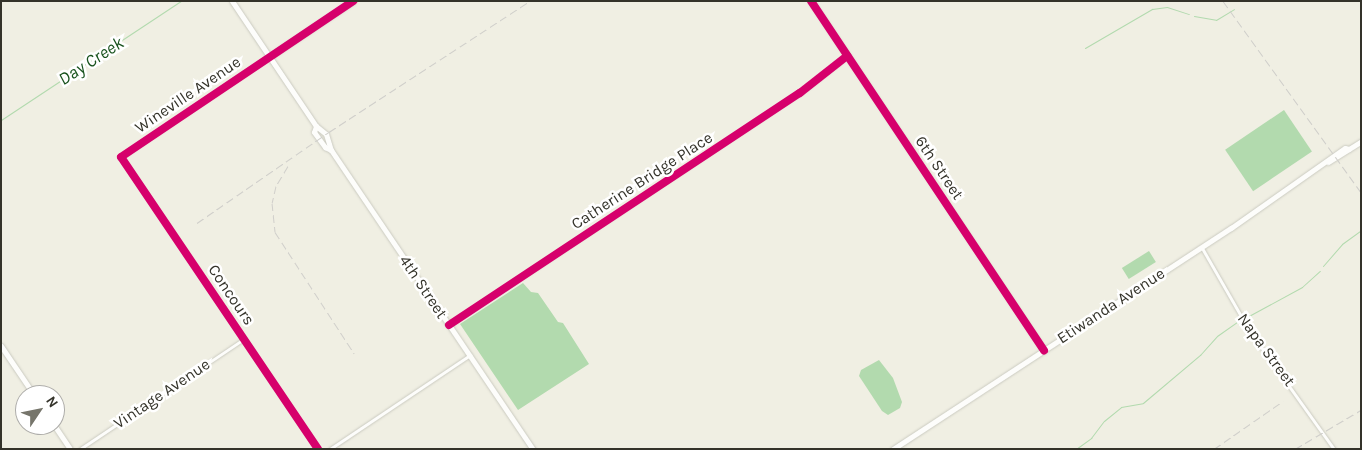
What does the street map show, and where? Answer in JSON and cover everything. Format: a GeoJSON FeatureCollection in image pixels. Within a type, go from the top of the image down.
{"type":"FeatureCollection","features":[{"type":"Feature","properties":{"kind":"main road","name":"4th Street"},"geometry":{"type":"LineString","coordinates":[[232,1],[316,126],[314,132],[325,147],[331,150],[533,449]]}},
{"type":"Feature","properties":{"kind":"main road"},"geometry":{"type":"LineString","coordinates":[[269,57],[353,1]]}},
{"type":"Feature","properties":{"kind":"main road","name":"6th Street"},"geometry":{"type":"LineString","coordinates":[[811,1],[1044,350]]}},
{"type":"Feature","properties":{"kind":"main road","name":"Etiwanda Avenue"},"geometry":{"type":"LineString","coordinates":[[893,449],[1202,248],[1328,162],[1345,148],[1349,149],[1361,141]]}},
{"type":"Feature","properties":{"kind":"main road"},"geometry":{"type":"LineString","coordinates":[[1,346],[27,385]]}},
{"type":"Feature","properties":{"kind":"main road"},"geometry":{"type":"LineString","coordinates":[[61,435],[70,449]]}},
{"type":"Feature","properties":{"kind":"street","name":"Catherine Bridge Place"},"geometry":{"type":"LineString","coordinates":[[449,325],[800,93],[847,56]]}},
{"type":"Feature","properties":{"kind":"street","name":"Wineville Avenue"},"geometry":{"type":"LineString","coordinates":[[122,157],[269,57]]}},
{"type":"Feature","properties":{"kind":"street","name":"Concours"},"geometry":{"type":"LineString","coordinates":[[122,157],[318,449]]}},
{"type":"Feature","properties":{"kind":"street","name":"Napa Street"},"geometry":{"type":"LineString","coordinates":[[1202,248],[1249,330],[1334,449]]}},
{"type":"Feature","properties":{"kind":"street","name":"Vintage Avenue"},"geometry":{"type":"LineString","coordinates":[[80,449],[244,339]]}},
{"type":"Feature","properties":{"kind":"street"},"geometry":{"type":"LineString","coordinates":[[330,449],[470,355]]}},
{"type":"Feature","properties":{"kind":"shaded area"},"geometry":{"type":"Polygon","coordinates":[[[1284,110],[1312,151],[1253,191],[1225,150],[1284,110]]]}},
{"type":"Feature","properties":{"kind":"shaded area"},"geometry":{"type":"Polygon","coordinates":[[[1149,251],[1156,262],[1129,279],[1122,268],[1149,251]]]}},
{"type":"Feature","properties":{"kind":"shaded area"},"geometry":{"type":"Polygon","coordinates":[[[523,283],[531,292],[538,293],[558,322],[563,323],[589,364],[518,410],[460,324],[523,283]]]}},
{"type":"Feature","properties":{"kind":"shaded area"},"geometry":{"type":"Polygon","coordinates":[[[879,360],[893,378],[902,402],[900,408],[888,415],[882,411],[859,376],[861,370],[879,360]]]}},
{"type":"Feature","properties":{"kind":"waterway","name":"Day Creek"},"geometry":{"type":"LineString","coordinates":[[1,120],[181,1]]}},
{"type":"Feature","properties":{"kind":"waterway"},"geometry":{"type":"LineString","coordinates":[[1085,48],[1152,9],[1167,7],[1189,14]]}},
{"type":"Feature","properties":{"kind":"waterway"},"geometry":{"type":"LineString","coordinates":[[1194,16],[1216,20],[1234,9]]}},
{"type":"Feature","properties":{"kind":"waterway"},"geometry":{"type":"LineString","coordinates":[[1323,266],[1342,244],[1361,230]]}},
{"type":"Feature","properties":{"kind":"waterway"},"geometry":{"type":"LineString","coordinates":[[1245,318],[1302,287],[1320,271]]}},
{"type":"Feature","properties":{"kind":"waterway"},"geometry":{"type":"LineString","coordinates":[[1076,449],[1091,438],[1104,421],[1121,407],[1143,403],[1200,355],[1217,336],[1240,320]]}},
{"type":"Feature","properties":{"kind":"railway"},"geometry":{"type":"LineString","coordinates":[[197,223],[329,132],[530,1]]}},
{"type":"Feature","properties":{"kind":"railway"},"geometry":{"type":"LineString","coordinates":[[1223,1],[1361,192]]}},
{"type":"Feature","properties":{"kind":"railway"},"geometry":{"type":"LineString","coordinates":[[288,166],[276,186],[272,203],[275,232],[354,353]]}},
{"type":"Feature","properties":{"kind":"railway"},"geometry":{"type":"LineString","coordinates":[[1214,449],[1283,401]]}},
{"type":"Feature","properties":{"kind":"railway"},"geometry":{"type":"LineString","coordinates":[[1295,449],[1361,410]]}},
{"type":"Feature","properties":{"kind":"cycle path"},"geometry":{"type":"LineString","coordinates":[[318,449],[121,157],[353,1]]}},
{"type":"Feature","properties":{"kind":"cycle path"},"geometry":{"type":"LineString","coordinates":[[811,1],[1044,350]]}},
{"type":"Feature","properties":{"kind":"cycle path"},"geometry":{"type":"LineString","coordinates":[[449,325],[800,93],[847,56]]}}]}
